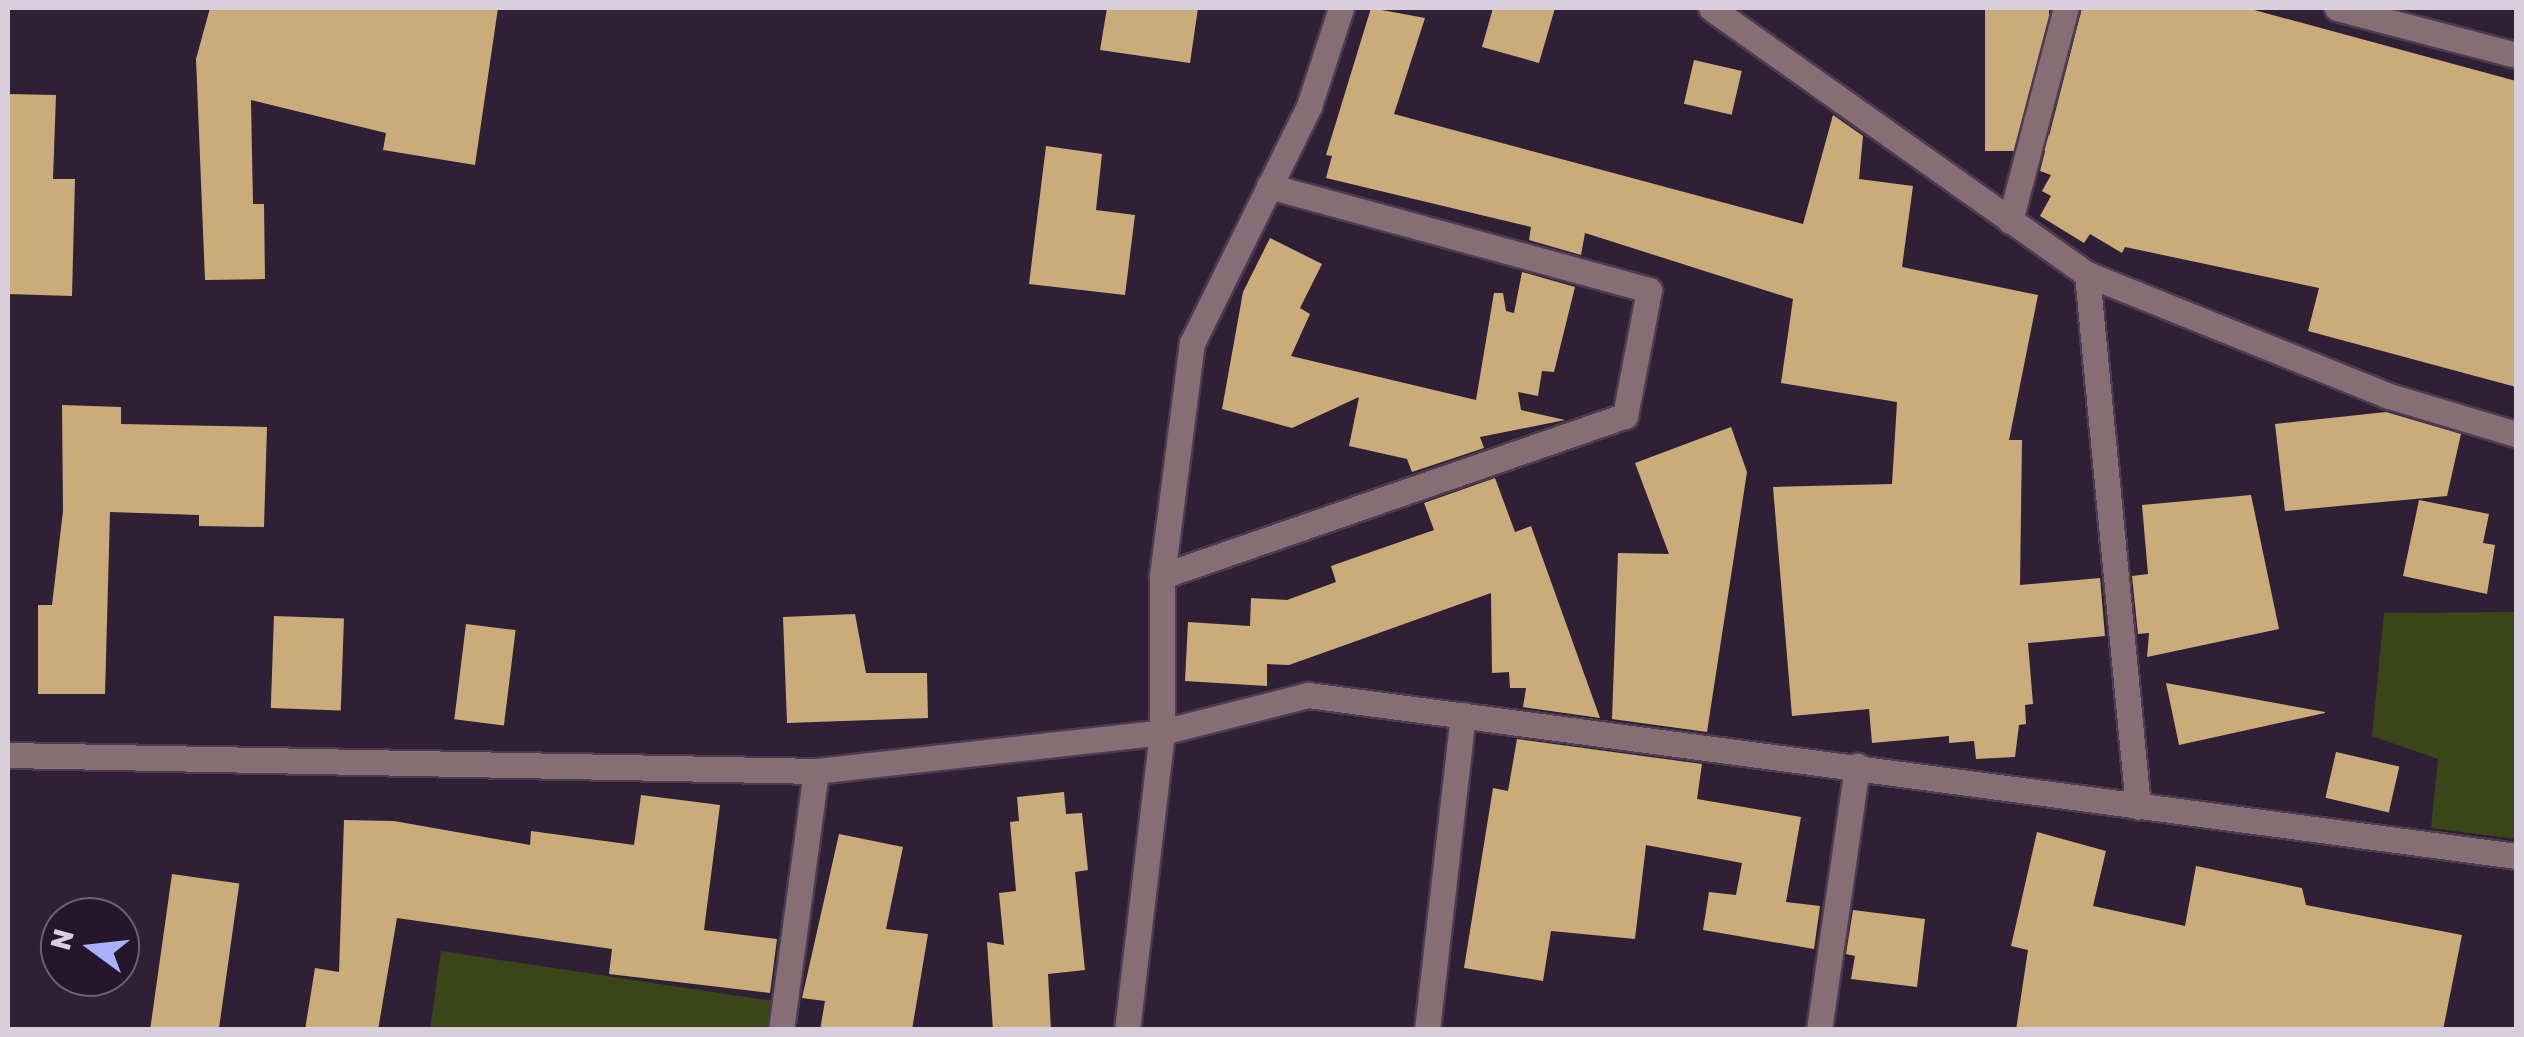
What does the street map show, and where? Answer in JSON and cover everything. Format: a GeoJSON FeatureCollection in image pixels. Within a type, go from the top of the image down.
{"type":"FeatureCollection","features":[{"type":"Feature","properties":{"kind":"street"},"geometry":{"type":"LineString","coordinates":[[1127,1030],[1162,732],[1162,576],[1192,343],[1309,106],[1341,8]]}},
{"type":"Feature","properties":{"kind":"street"},"geometry":{"type":"LineString","coordinates":[[1711,8],[2087,274],[2386,394],[2516,434]]}},
{"type":"Feature","properties":{"kind":"street"},"geometry":{"type":"LineString","coordinates":[[2010,221],[2066,8]]}},
{"type":"Feature","properties":{"kind":"street"},"geometry":{"type":"LineString","coordinates":[[2337,8],[2516,55]]}},
{"type":"Feature","properties":{"kind":"street"},"geometry":{"type":"LineString","coordinates":[[1162,576],[1625,416],[1648,290],[1269,186]]}},
{"type":"Feature","properties":{"kind":"street"},"geometry":{"type":"LineString","coordinates":[[2087,274],[2138,807]]}},
{"type":"Feature","properties":{"kind":"street"},"geometry":{"type":"LineString","coordinates":[[8,756],[816,771],[1162,732],[1308,695],[2516,856]]}},
{"type":"Feature","properties":{"kind":"street"},"geometry":{"type":"LineString","coordinates":[[1426,1030],[1463,715]]}},
{"type":"Feature","properties":{"kind":"street"},"geometry":{"type":"LineString","coordinates":[[1819,1030],[1857,766]]}},
{"type":"Feature","properties":{"kind":"street"},"geometry":{"type":"LineString","coordinates":[[781,1030],[816,771]]}},
{"type":"Feature","properties":{"kind":"green space"},"geometry":{"type":"Polygon","coordinates":[[[2516,612],[2516,839],[2431,828],[2438,759],[2372,736],[2384,613],[2516,612]]]}},
{"type":"Feature","properties":{"kind":"green space"},"geometry":{"type":"Polygon","coordinates":[[[441,951],[773,1001],[769,1029],[430,1030],[441,951]]]}},
{"type":"Feature","properties":{"kind":"building"},"geometry":{"type":"Polygon","coordinates":[[[210,8],[498,8],[475,165],[383,150],[386,133],[251,100],[253,204],[264,204],[265,279],[205,280],[196,59],[210,8]]]}},
{"type":"Feature","properties":{"kind":"building"},"geometry":{"type":"Polygon","coordinates":[[[1107,8],[1198,8],[1190,63],[1100,50],[1107,8]]]}},
{"type":"Feature","properties":{"kind":"building"},"geometry":{"type":"Polygon","coordinates":[[[1371,8],[1425,18],[1394,114],[1803,224],[1833,115],[1863,136],[1859,179],[1913,186],[1902,267],[2038,295],[2009,440],[2022,440],[2020,585],[2100,578],[2105,636],[2028,643],[2033,704],[2025,705],[2026,724],[2019,725],[2015,757],[1976,759],[1974,741],[1949,743],[1949,736],[1872,743],[1869,709],[1792,716],[1773,487],[1892,484],[1897,402],[1781,383],[1793,299],[1585,233],[1581,255],[1529,240],[1531,227],[1326,178],[1332,156],[1326,155],[1371,8]]]}},
{"type":"Feature","properties":{"kind":"building"},"geometry":{"type":"Polygon","coordinates":[[[1493,8],[1555,8],[1539,63],[1482,47],[1493,8]]]}},
{"type":"Feature","properties":{"kind":"building"},"geometry":{"type":"Polygon","coordinates":[[[1985,8],[2049,8],[2049,151],[1985,151],[1985,8]]]}},
{"type":"Feature","properties":{"kind":"building"},"geometry":{"type":"Polygon","coordinates":[[[2082,8],[2247,8],[2516,81],[2516,387],[2308,331],[2319,288],[2125,247],[2122,253],[2090,234],[2084,243],[2040,216],[2051,196],[2042,191],[2051,175],[2040,171],[2082,8]]]}},
{"type":"Feature","properties":{"kind":"building"},"geometry":{"type":"Polygon","coordinates":[[[1694,60],[1742,71],[1732,115],[1684,104],[1694,60]]]}},
{"type":"Feature","properties":{"kind":"building"},"geometry":{"type":"Polygon","coordinates":[[[8,94],[56,95],[53,179],[75,179],[72,296],[8,294],[8,94]]]}},
{"type":"Feature","properties":{"kind":"building"},"geometry":{"type":"Polygon","coordinates":[[[1046,146],[1102,154],[1096,210],[1135,215],[1125,295],[1029,284],[1046,146]]]}},
{"type":"Feature","properties":{"kind":"building"},"geometry":{"type":"Polygon","coordinates":[[[1270,238],[1322,264],[1300,308],[1310,314],[1291,356],[1476,400],[1494,293],[1503,293],[1506,311],[1514,313],[1522,272],[1575,287],[1554,372],[1542,371],[1538,396],[1518,392],[1521,410],[1565,420],[1480,437],[1484,448],[1412,472],[1407,459],[1349,446],[1359,397],[1292,428],[1222,409],[1243,292],[1270,238]]]}},
{"type":"Feature","properties":{"kind":"building"},"geometry":{"type":"Polygon","coordinates":[[[62,405],[121,407],[121,424],[267,427],[264,527],[199,526],[199,515],[110,512],[105,694],[38,694],[38,605],[52,605],[63,511],[62,405]]]}},
{"type":"Feature","properties":{"kind":"building"},"geometry":{"type":"Polygon","coordinates":[[[2386,412],[2461,434],[2447,496],[2285,511],[2275,424],[2386,412]]]}},
{"type":"Feature","properties":{"kind":"building"},"geometry":{"type":"Polygon","coordinates":[[[1731,427],[1747,472],[1707,732],[1612,719],[1618,553],[1669,554],[1635,463],[1731,427]]]}},
{"type":"Feature","properties":{"kind":"building"},"geometry":{"type":"Polygon","coordinates":[[[1495,478],[1515,532],[1531,526],[1600,718],[1523,707],[1526,688],[1510,688],[1509,672],[1492,673],[1491,593],[1289,665],[1267,664],[1267,686],[1185,681],[1188,622],[1250,626],[1251,598],[1287,600],[1336,582],[1331,566],[1434,530],[1424,503],[1495,478]]]}},
{"type":"Feature","properties":{"kind":"building"},"geometry":{"type":"Polygon","coordinates":[[[2251,495],[2279,629],[2147,657],[2149,633],[2138,634],[2132,576],[2148,574],[2142,505],[2251,495]]]}},
{"type":"Feature","properties":{"kind":"building"},"geometry":{"type":"Polygon","coordinates":[[[2419,500],[2489,514],[2483,543],[2495,545],[2487,594],[2403,576],[2419,500]]]}},
{"type":"Feature","properties":{"kind":"building"},"geometry":{"type":"Polygon","coordinates":[[[855,614],[866,673],[927,673],[928,718],[787,723],[783,617],[855,614]]]}},
{"type":"Feature","properties":{"kind":"building"},"geometry":{"type":"Polygon","coordinates":[[[274,616],[344,618],[341,710],[271,708],[274,616]]]}},
{"type":"Feature","properties":{"kind":"building"},"geometry":{"type":"Polygon","coordinates":[[[466,624],[516,630],[504,725],[454,719],[466,624]]]}},
{"type":"Feature","properties":{"kind":"building"},"geometry":{"type":"Polygon","coordinates":[[[2166,683],[2325,712],[2325,713],[2179,745],[2166,683]]]}},
{"type":"Feature","properties":{"kind":"building"},"geometry":{"type":"Polygon","coordinates":[[[1517,739],[1702,764],[1697,799],[1801,817],[1786,902],[1820,906],[1814,949],[1703,930],[1709,892],[1736,895],[1742,863],[1646,845],[1635,939],[1551,931],[1543,981],[1464,968],[1493,788],[1508,791],[1517,739]]]}},
{"type":"Feature","properties":{"kind":"building"},"geometry":{"type":"Polygon","coordinates":[[[2336,752],[2399,767],[2389,812],[2325,798],[2336,752]]]}},
{"type":"Feature","properties":{"kind":"building"},"geometry":{"type":"Polygon","coordinates":[[[1064,792],[1066,814],[1082,813],[1088,870],[1075,872],[1085,970],[1048,974],[1051,1030],[993,1030],[987,942],[1004,945],[999,893],[1016,891],[1010,822],[1019,821],[1017,797],[1064,792]]]}},
{"type":"Feature","properties":{"kind":"building"},"geometry":{"type":"Polygon","coordinates":[[[641,795],[720,805],[704,930],[777,939],[770,993],[609,974],[612,949],[397,918],[378,1030],[305,1030],[315,968],[339,972],[344,820],[394,821],[530,845],[531,831],[634,845],[641,795]]]}},
{"type":"Feature","properties":{"kind":"building"},"geometry":{"type":"Polygon","coordinates":[[[2037,832],[2106,851],[2093,906],[2185,926],[2196,866],[2302,888],[2306,905],[2462,935],[2443,1030],[2016,1030],[2028,950],[2011,946],[2037,832]]]}},
{"type":"Feature","properties":{"kind":"building"},"geometry":{"type":"Polygon","coordinates":[[[839,834],[903,847],[886,929],[928,934],[912,1030],[820,1030],[825,1001],[802,998],[839,834]]]}},
{"type":"Feature","properties":{"kind":"building"},"geometry":{"type":"Polygon","coordinates":[[[172,874],[239,883],[219,1030],[150,1029],[172,874]]]}},
{"type":"Feature","properties":{"kind":"building"},"geometry":{"type":"Polygon","coordinates":[[[1853,910],[1925,919],[1917,987],[1851,979],[1855,956],[1846,954],[1853,910]]]}}]}
